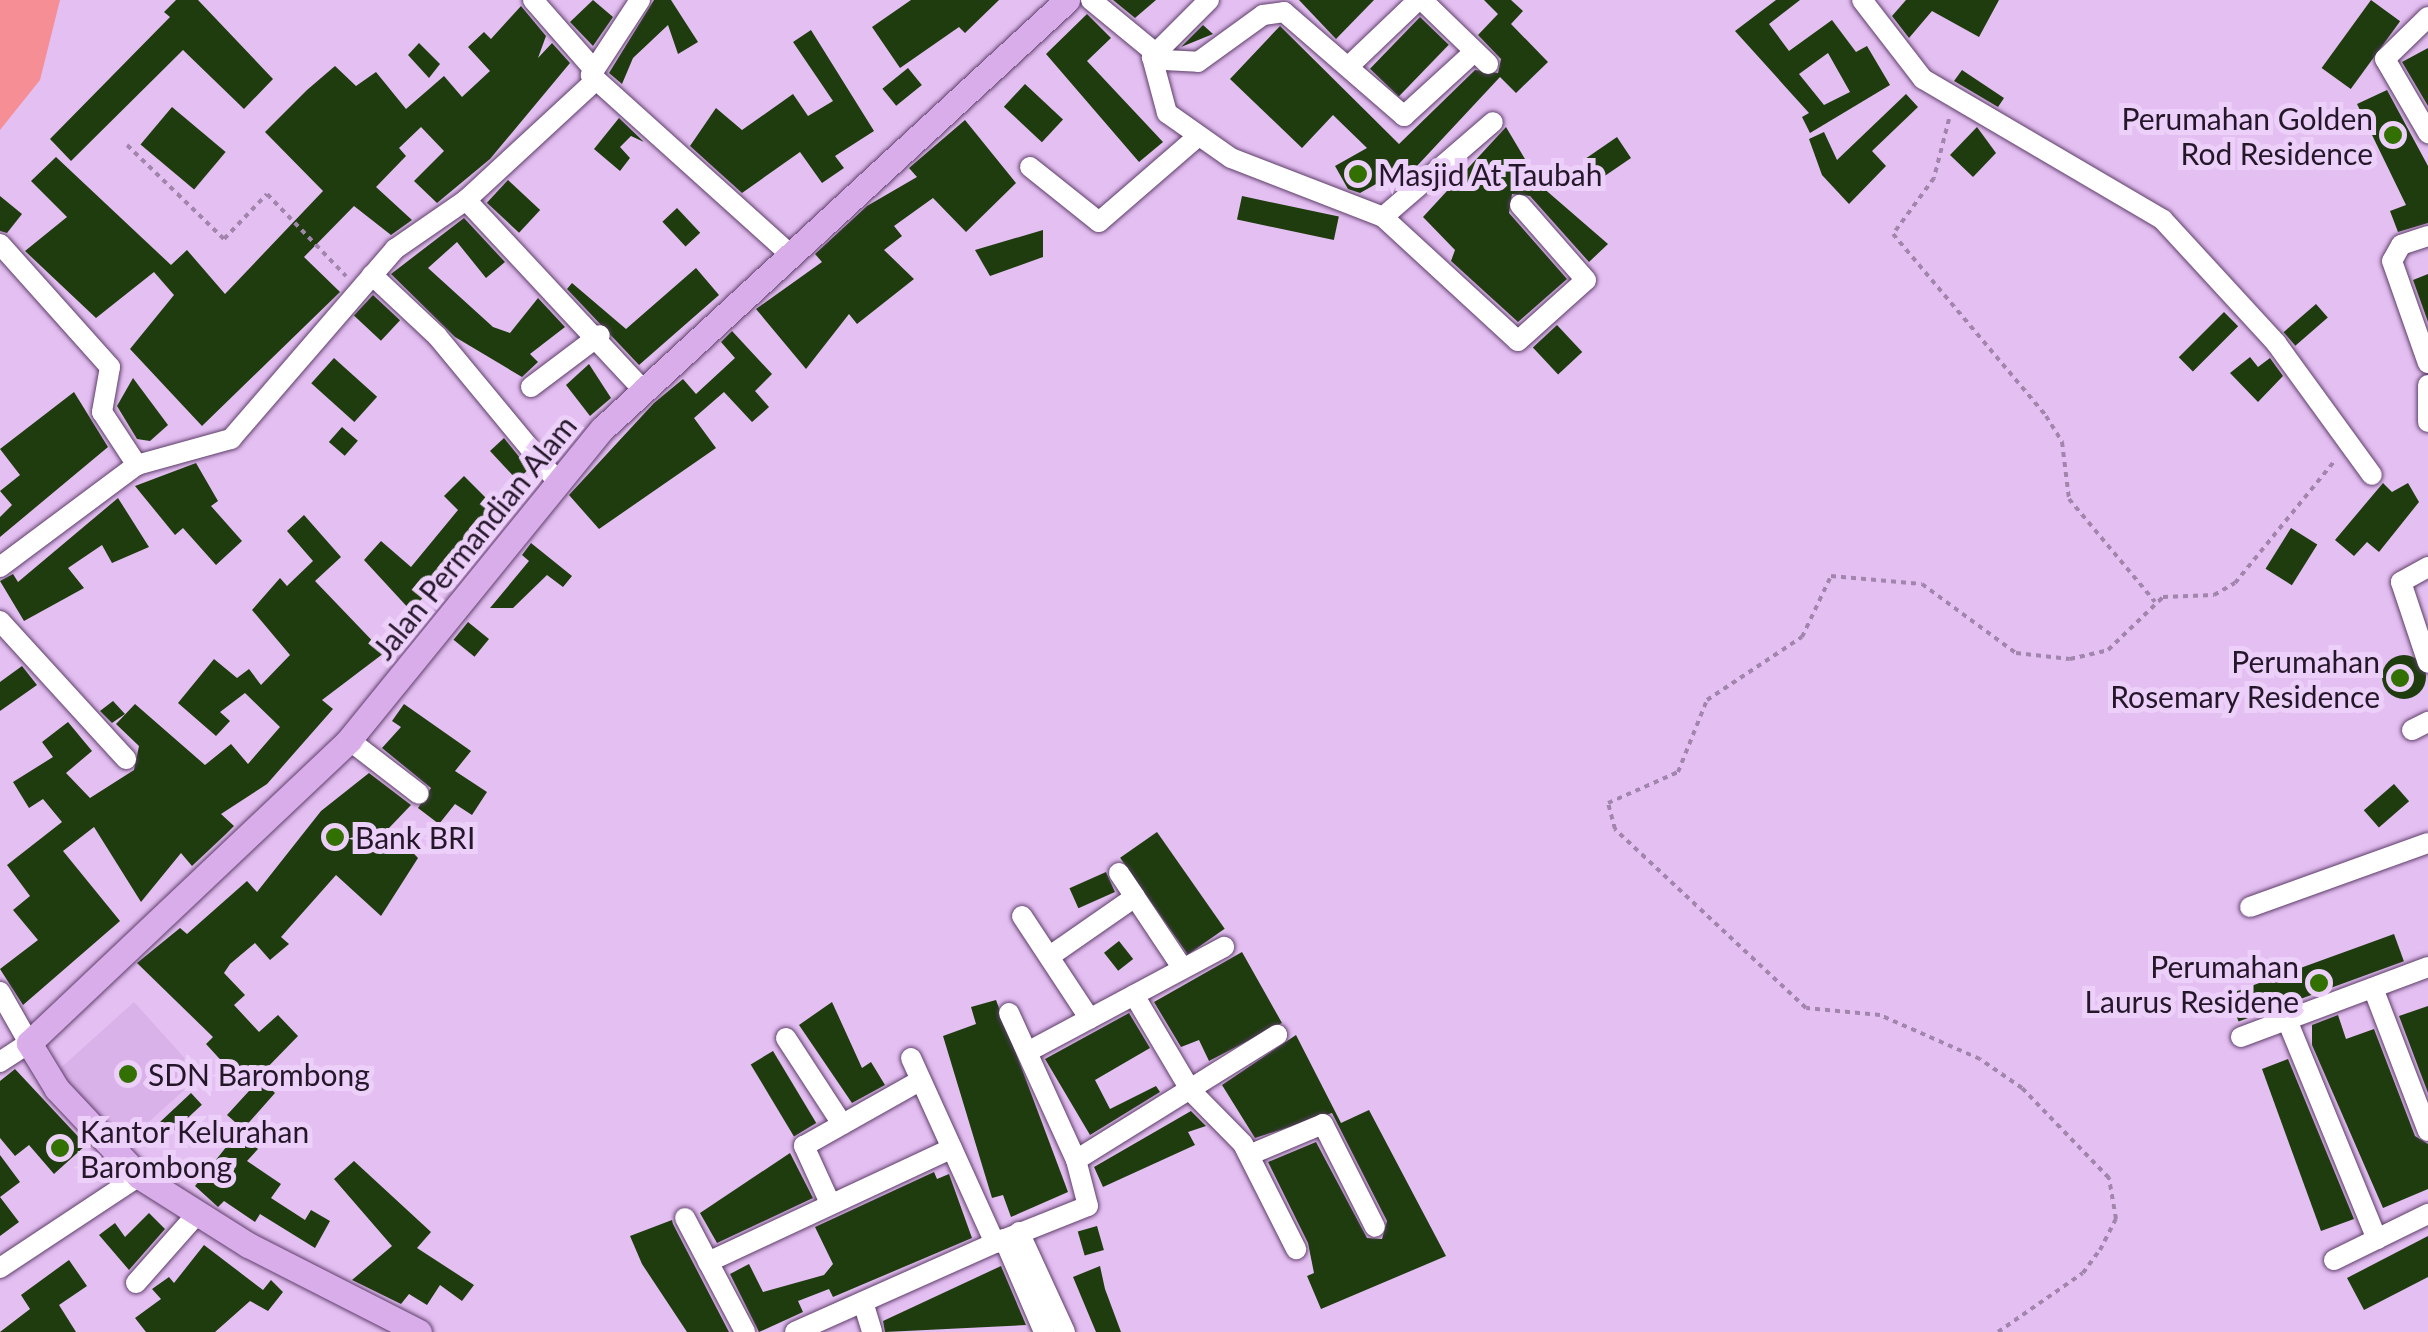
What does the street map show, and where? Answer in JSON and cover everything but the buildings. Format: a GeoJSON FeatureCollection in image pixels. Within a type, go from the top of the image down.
{"type":"FeatureCollection","features":[{"type":"Feature","properties":{"kind":"main road","name":"Jalan Permandian Alam"},"geometry":{"type":"LineString","coordinates":[[29,1043],[349,740],[556,480],[643,390],[1066,0]]}},
{"type":"Feature","properties":{"kind":"main road"},"geometry":{"type":"LineString","coordinates":[[29,1043],[64,1098],[140,1176],[198,1213],[419,1332]]}},
{"type":"Feature","properties":{"kind":"street"},"geometry":{"type":"LineString","coordinates":[[534,0],[593,73],[792,256]]}},
{"type":"Feature","properties":{"kind":"street"},"geometry":{"type":"LineString","coordinates":[[0,566],[138,464],[231,439],[366,283],[466,200],[593,73],[640,0]]}},
{"type":"Feature","properties":{"kind":"street"},"geometry":{"type":"LineString","coordinates":[[1090,0],[1152,57],[1167,113],[1196,138],[1383,216],[1518,341],[1586,280],[1520,205]]}},
{"type":"Feature","properties":{"kind":"street"},"geometry":{"type":"LineString","coordinates":[[1152,57],[1209,0]]}},
{"type":"Feature","properties":{"kind":"street"},"geometry":{"type":"LineString","coordinates":[[1152,57],[1198,62],[1274,11],[1302,20],[1349,66],[1404,116],[1481,58],[1420,0],[1349,66]]}},
{"type":"Feature","properties":{"kind":"street"},"geometry":{"type":"LineString","coordinates":[[1862,0],[1910,70],[2094,186],[2152,210],[2276,344],[2372,474]]}},
{"type":"Feature","properties":{"kind":"street"},"geometry":{"type":"LineString","coordinates":[[2428,17],[2385,58],[2428,133]]}},
{"type":"Feature","properties":{"kind":"street"},"geometry":{"type":"LineString","coordinates":[[1383,216],[1493,122]]}},
{"type":"Feature","properties":{"kind":"street"},"geometry":{"type":"LineString","coordinates":[[1030,167],[1099,222],[1196,138]]}},
{"type":"Feature","properties":{"kind":"street"},"geometry":{"type":"LineString","coordinates":[[466,200],[600,334],[643,390]]}},
{"type":"Feature","properties":{"kind":"street"},"geometry":{"type":"LineString","coordinates":[[2428,236],[2401,245],[2392,260],[2428,363]]}},
{"type":"Feature","properties":{"kind":"street"},"geometry":{"type":"LineString","coordinates":[[0,244],[110,367],[100,405],[138,464]]}},
{"type":"Feature","properties":{"kind":"street"},"geometry":{"type":"LineString","coordinates":[[366,283],[437,336],[556,480]]}},
{"type":"Feature","properties":{"kind":"street"},"geometry":{"type":"LineString","coordinates":[[531,387],[600,334]]}},
{"type":"Feature","properties":{"kind":"street"},"geometry":{"type":"LineString","coordinates":[[2428,385],[2428,422]]}},
{"type":"Feature","properties":{"kind":"street"},"geometry":{"type":"LineString","coordinates":[[2428,566],[2401,582],[2428,663]]}},
{"type":"Feature","properties":{"kind":"street"},"geometry":{"type":"LineString","coordinates":[[0,622],[126,759]]}},
{"type":"Feature","properties":{"kind":"street"},"geometry":{"type":"LineString","coordinates":[[349,740],[419,794]]}},
{"type":"Feature","properties":{"kind":"street"},"geometry":{"type":"LineString","coordinates":[[2250,907],[2428,843]]}},
{"type":"Feature","properties":{"kind":"street"},"geometry":{"type":"LineString","coordinates":[[1119,873],[1180,966]]}},
{"type":"Feature","properties":{"kind":"street"},"geometry":{"type":"LineString","coordinates":[[1050,956],[1135,898]]}},
{"type":"Feature","properties":{"kind":"street"},"geometry":{"type":"LineString","coordinates":[[1022,916],[1090,1019]]}},
{"type":"Feature","properties":{"kind":"street"},"geometry":{"type":"LineString","coordinates":[[1031,1050],[1180,966],[1224,947]]}},
{"type":"Feature","properties":{"kind":"street"},"geometry":{"type":"LineString","coordinates":[[2242,1037],[2428,967]]}},
{"type":"Feature","properties":{"kind":"street"},"geometry":{"type":"LineString","coordinates":[[2374,988],[2428,1131]]}},
{"type":"Feature","properties":{"kind":"street"},"geometry":{"type":"LineString","coordinates":[[0,992],[29,1043],[0,1062]]}},
{"type":"Feature","properties":{"kind":"street"},"geometry":{"type":"LineString","coordinates":[[1134,995],[1191,1090],[1249,1155],[1296,1249]]}},
{"type":"Feature","properties":{"kind":"street"},"geometry":{"type":"LineString","coordinates":[[795,1332],[1088,1206],[1076,1160],[1031,1050],[1010,1014]]}},
{"type":"Feature","properties":{"kind":"street"},"geometry":{"type":"LineString","coordinates":[[2286,1020],[2377,1239]]}},
{"type":"Feature","properties":{"kind":"street"},"geometry":{"type":"LineString","coordinates":[[1076,1160],[1277,1034]]}},
{"type":"Feature","properties":{"kind":"street"},"geometry":{"type":"LineString","coordinates":[[786,1038],[842,1124]]}},
{"type":"Feature","properties":{"kind":"street"},"geometry":{"type":"LineString","coordinates":[[912,1058],[952,1148],[1065,1332]]}},
{"type":"Feature","properties":{"kind":"street"},"geometry":{"type":"LineString","coordinates":[[830,1203],[803,1149],[921,1080]]}},
{"type":"Feature","properties":{"kind":"street"},"geometry":{"type":"LineString","coordinates":[[1249,1155],[1310,1122],[1325,1125],[1376,1226]]}},
{"type":"Feature","properties":{"kind":"street"},"geometry":{"type":"LineString","coordinates":[[708,1262],[952,1148]]}},
{"type":"Feature","properties":{"kind":"street"},"geometry":{"type":"LineString","coordinates":[[0,1268],[140,1176]]}},
{"type":"Feature","properties":{"kind":"street"},"geometry":{"type":"LineString","coordinates":[[136,1283],[198,1213]]}},
{"type":"Feature","properties":{"kind":"street"},"geometry":{"type":"LineString","coordinates":[[2334,1260],[2428,1214]]}},
{"type":"Feature","properties":{"kind":"street"},"geometry":{"type":"LineString","coordinates":[[685,1218],[745,1332]]}},
{"type":"Feature","properties":{"kind":"street"},"geometry":{"type":"LineString","coordinates":[[1006,1238],[1044,1332]]}},
{"type":"Feature","properties":{"kind":"street"},"geometry":{"type":"LineString","coordinates":[[863,1302],[872,1332]]}},
{"type":"Feature","properties":{"kind":"path"},"geometry":{"type":"LineString","coordinates":[[1952,99],[1944,154],[1893,234],[2046,416],[2062,442],[2069,498],[2156,602]]}},
{"type":"Feature","properties":{"kind":"path"},"geometry":{"type":"LineString","coordinates":[[127,146],[224,239],[267,194],[366,283]]}},
{"type":"Feature","properties":{"kind":"path"},"geometry":{"type":"LineString","coordinates":[[1998,1332],[2083,1273],[2100,1250],[2114,1199],[2092,1156],[2022,1088],[1924,1028],[1806,1008],[1606,812],[1614,794],[1678,772],[1707,700],[1802,637],[1831,576],[1922,584],[1999,647],[2070,659],[2108,650],[2156,602],[2234,583],[2350,445]]}},
{"type":"Feature","properties":{"kind":"shaded area"},"geometry":{"type":"Polygon","coordinates":[[[0,0],[60,0],[40,80],[0,130],[0,0]]]}},
{"type":"Feature","properties":{"kind":"shaded area","name":"SDN Barombong"},"geometry":{"type":"Polygon","coordinates":[[[134,1002],[200,1076],[122,1146],[56,1072],[134,1002]]]}},
{"type":"Feature","properties":{"kind":"place","name":"Perumahan Golden Rod Residence"},"geometry":{"type":"Point","coordinates":[2393,135]}},
{"type":"Feature","properties":{"kind":"place","name":"Masjid At Taubah"},"geometry":{"type":"Point","coordinates":[1358,174]}},
{"type":"Feature","properties":{"kind":"place","name":"Perumahan Rosemary Residence"},"geometry":{"type":"Point","coordinates":[2400,678]}},
{"type":"Feature","properties":{"kind":"place","name":"Bank BRI"},"geometry":{"type":"Point","coordinates":[335,837]}},
{"type":"Feature","properties":{"kind":"place","name":"Perumahan Laurus Residene"},"geometry":{"type":"Point","coordinates":[2319,983]}},
{"type":"Feature","properties":{"kind":"place","name":"SDN Barombong"},"geometry":{"type":"Point","coordinates":[128,1074]}},
{"type":"Feature","properties":{"kind":"place","name":"Kantor Kelurahan Barombong"},"geometry":{"type":"Point","coordinates":[60,1148]}}]}
